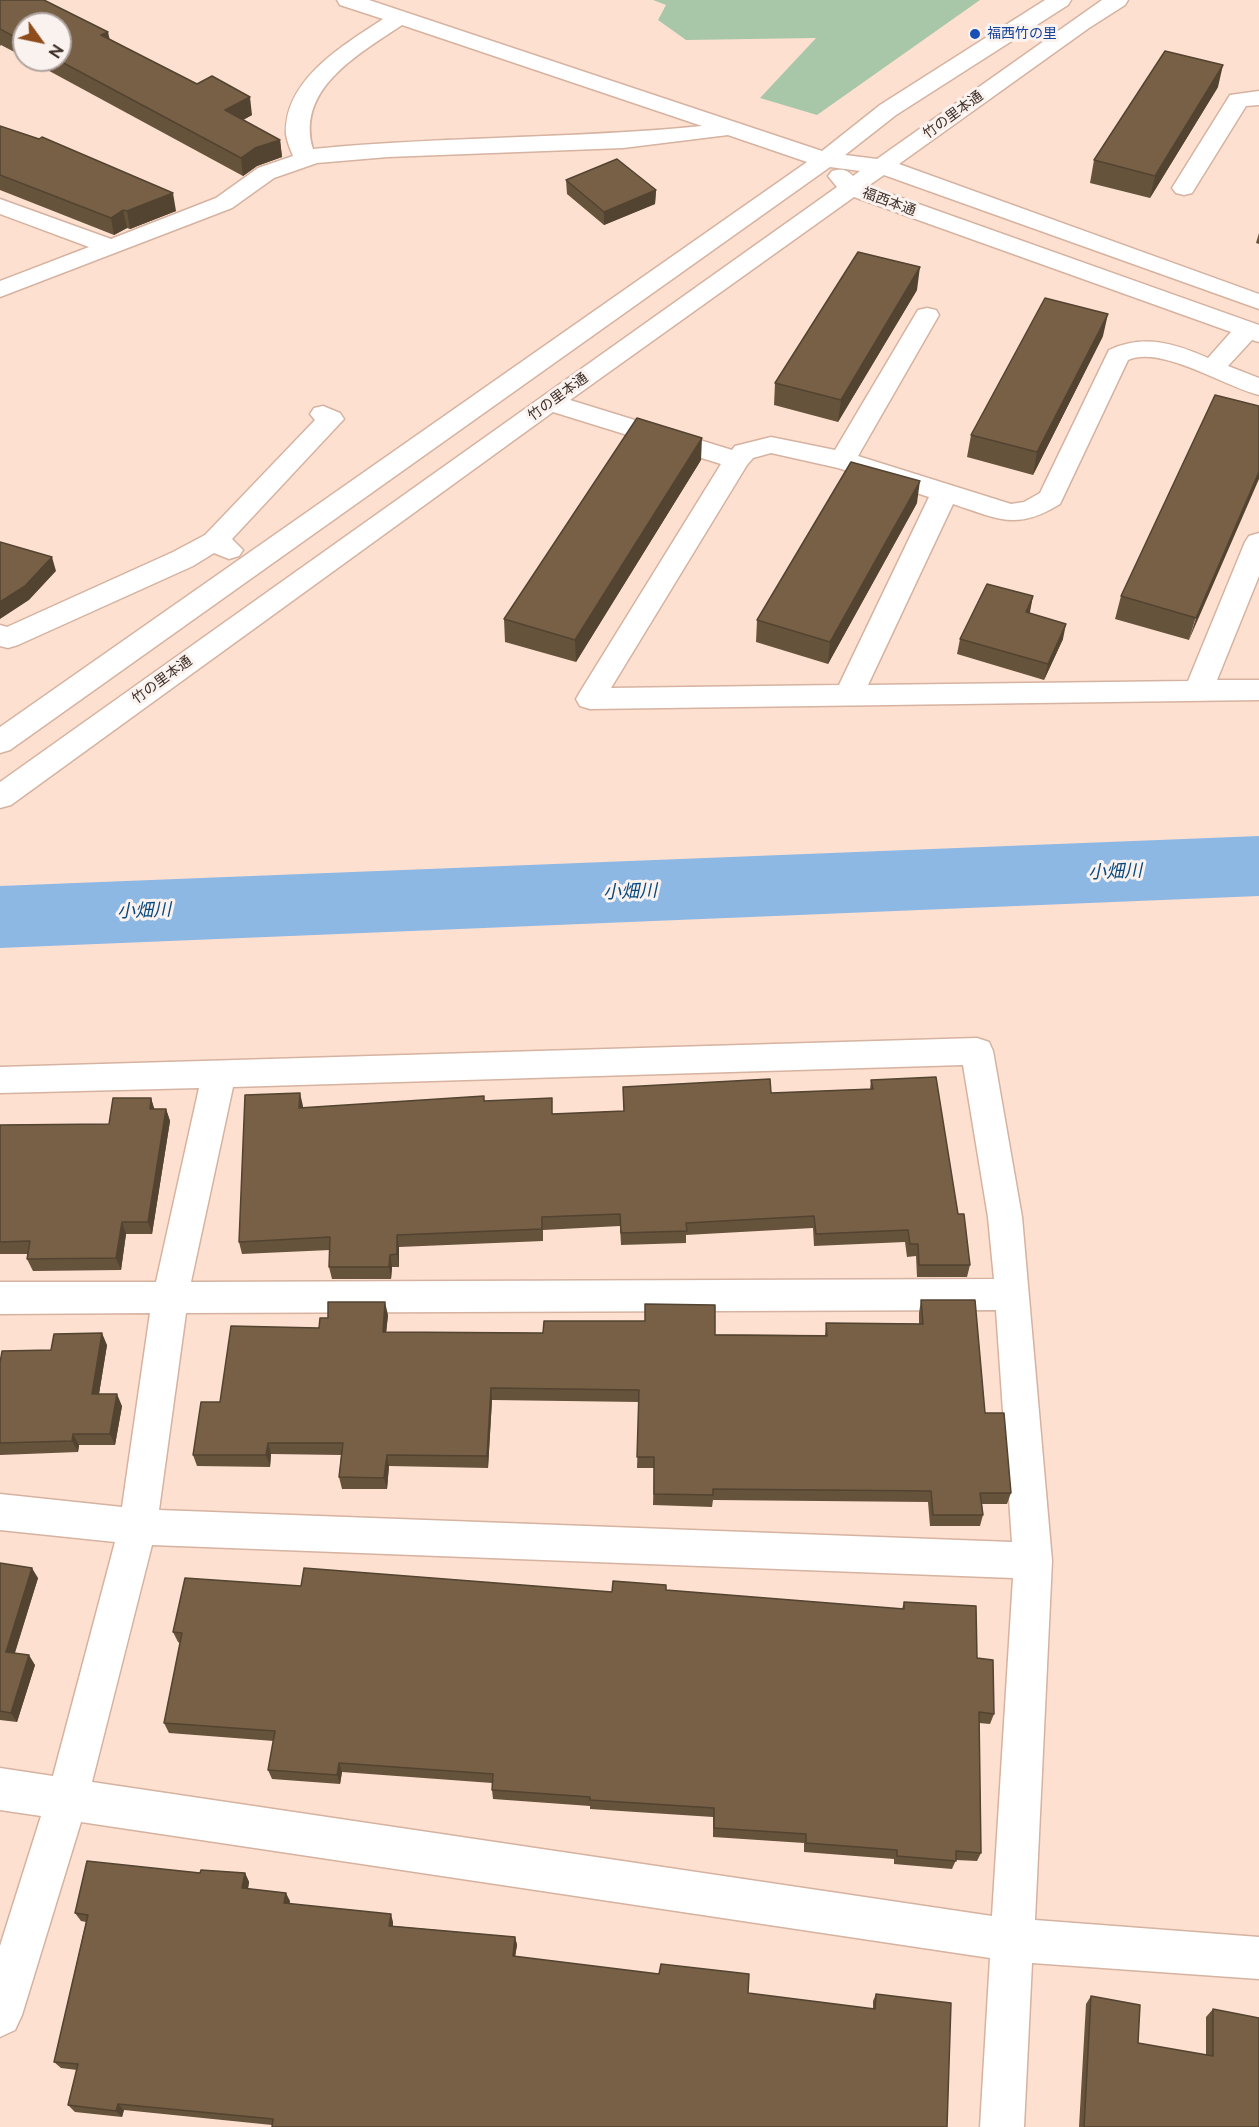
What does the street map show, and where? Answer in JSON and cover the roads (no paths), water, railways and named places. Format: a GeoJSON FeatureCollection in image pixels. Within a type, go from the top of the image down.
{"type":"FeatureCollection","features":[{"type":"Feature","properties":{"kind":"street"},"geometry":{"type":"LineString","coordinates":[[348,0],[825,160]]}},
{"type":"Feature","properties":{"kind":"street"},"geometry":{"type":"LineString","coordinates":[[0,742],[825,160],[888,110],[1060,0]]}},
{"type":"Feature","properties":{"kind":"street","name":"竹の里本通"},"geometry":{"type":"LineString","coordinates":[[0,797],[1081,23],[1117,0]]}},
{"type":"Feature","properties":{"kind":"street"},"geometry":{"type":"LineString","coordinates":[[305,159],[297,136],[299,117],[306,95],[320,76],[346,54],[398,18]]}},
{"type":"Feature","properties":{"kind":"street"},"geometry":{"type":"LineString","coordinates":[[1184,188],[1238,100],[1259,98]]}},
{"type":"Feature","properties":{"kind":"street"},"geometry":{"type":"LineString","coordinates":[[0,290],[224,203],[266,173],[305,159],[388,150],[622,141],[731,130]]}},
{"type":"Feature","properties":{"kind":"street","name":"福西本通"},"geometry":{"type":"LineString","coordinates":[[825,160],[882,166],[1259,303]]}},
{"type":"Feature","properties":{"kind":"street","name":"福西本通"},"geometry":{"type":"LineString","coordinates":[[825,160],[852,188],[1253,332]]}},
{"type":"Feature","properties":{"kind":"street"},"geometry":{"type":"LineString","coordinates":[[0,206],[111,247]]}},
{"type":"Feature","properties":{"kind":"street"},"geometry":{"type":"LineString","coordinates":[[842,460],[927,315]]}},
{"type":"Feature","properties":{"kind":"street"},"geometry":{"type":"LineString","coordinates":[[1212,369],[1253,332]]}},
{"type":"Feature","properties":{"kind":"street"},"geometry":{"type":"LineString","coordinates":[[1259,387],[1157,347],[1132,347],[1118,355],[1051,498],[1031,510],[1010,513],[842,460],[771,445],[744,452],[590,699],[1259,690]]}},
{"type":"Feature","properties":{"kind":"street"},"geometry":{"type":"LineString","coordinates":[[551,403],[737,460]]}},
{"type":"Feature","properties":{"kind":"street"},"geometry":{"type":"LineString","coordinates":[[0,635],[8,638],[183,559],[222,545],[331,419],[323,414]]}},
{"type":"Feature","properties":{"kind":"street"},"geometry":{"type":"LineString","coordinates":[[848,696],[945,492]]}},
{"type":"Feature","properties":{"kind":"street"},"geometry":{"type":"LineString","coordinates":[[1199,690],[1259,542]]}},
{"type":"Feature","properties":{"kind":"street"},"geometry":{"type":"LineString","coordinates":[[0,1080],[977,1051],[1005,1217],[1033,1561],[1002,2127]]}},
{"type":"Feature","properties":{"kind":"street"},"geometry":{"type":"LineString","coordinates":[[0,2015],[67,1800],[138,1527],[170,1297],[219,1074]]}},
{"type":"Feature","properties":{"kind":"street"},"geometry":{"type":"LineString","coordinates":[[0,1298],[1013,1294]]}},
{"type":"Feature","properties":{"kind":"street"},"geometry":{"type":"LineString","coordinates":[[0,1512],[138,1527],[1033,1561]]}},
{"type":"Feature","properties":{"kind":"street"},"geometry":{"type":"LineString","coordinates":[[0,1789],[1012,1940],[1259,1958]]}},
{"type":"Feature","properties":{"kind":"waterway","name":"小畑川"},"geometry":{"type":"LineString","coordinates":[[0,917],[1259,866]]}},
{"type":"Feature","properties":{"kind":"place","name":"福西竹の里"},"geometry":{"type":"Point","coordinates":[975,34]}}]}
